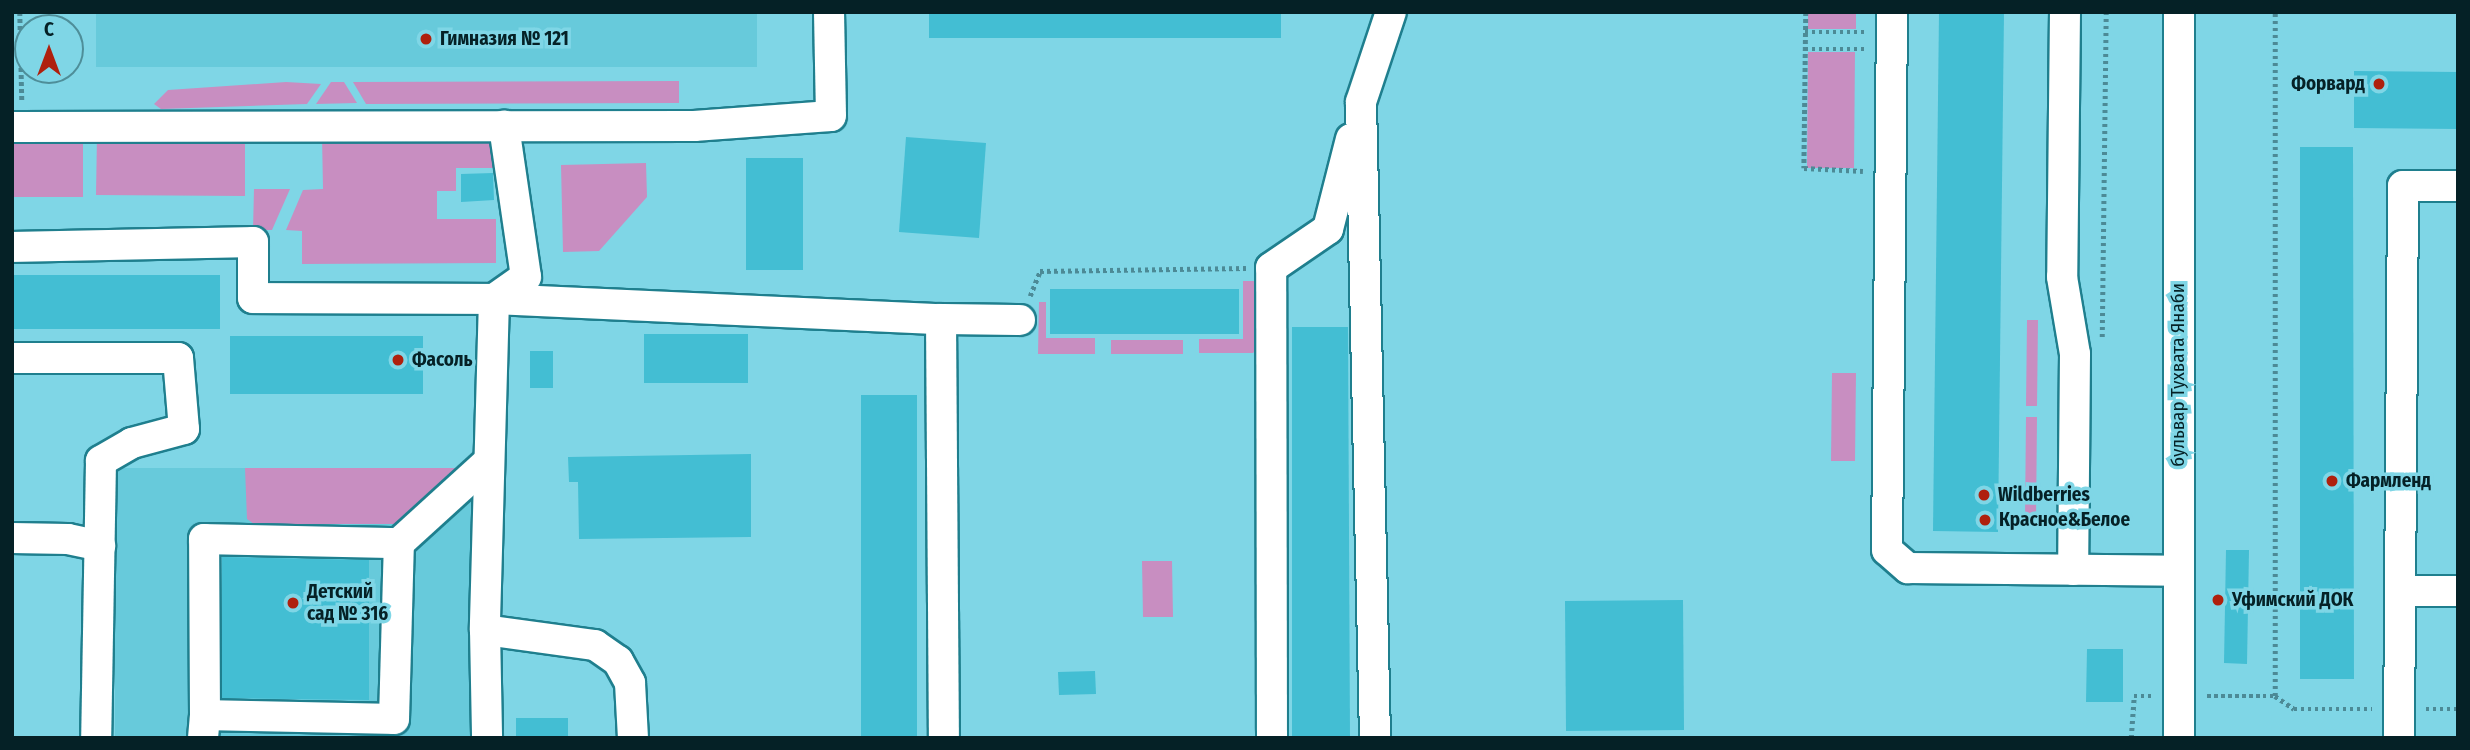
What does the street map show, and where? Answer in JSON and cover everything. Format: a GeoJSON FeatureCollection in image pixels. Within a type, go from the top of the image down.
{"type":"FeatureCollection","features":[{"type":"Feature","properties":{"kind":"street"},"geometry":{"type":"LineString","coordinates":[[17,127],[694,126],[831,116],[830,12]]}},
{"type":"Feature","properties":{"kind":"street"},"geometry":{"type":"LineString","coordinates":[[1272,738],[1271,268],[1328,229],[1361,102],[1391,12]]}},
{"type":"Feature","properties":{"kind":"street"},"geometry":{"type":"LineString","coordinates":[[2065,12],[2062,277],[2075,361],[2073,570]]}},
{"type":"Feature","properties":{"kind":"street","name":"бульвар Тухвата Янаби"},"geometry":{"type":"LineString","coordinates":[[2179,12],[2179,738]]}},
{"type":"Feature","properties":{"kind":"street"},"geometry":{"type":"LineString","coordinates":[[1892,31],[1887,550],[1909,568],[2178,571]]}},
{"type":"Feature","properties":{"kind":"street"},"geometry":{"type":"LineString","coordinates":[[1361,102],[1375,738]]}},
{"type":"Feature","properties":{"kind":"street"},"geometry":{"type":"LineString","coordinates":[[494,299],[526,277],[504,126]]}},
{"type":"Feature","properties":{"kind":"street"},"geometry":{"type":"LineString","coordinates":[[2400,724],[2403,186],[2458,186]]}},
{"type":"Feature","properties":{"kind":"street"},"geometry":{"type":"LineString","coordinates":[[12,247],[253,242],[253,298],[494,299],[941,319],[1020,320]]}},
{"type":"Feature","properties":{"kind":"street"},"geometry":{"type":"LineString","coordinates":[[486,738],[488,462],[494,299]]}},
{"type":"Feature","properties":{"kind":"street"},"geometry":{"type":"LineString","coordinates":[[941,319],[944,738]]}},
{"type":"Feature","properties":{"kind":"street"},"geometry":{"type":"LineString","coordinates":[[12,358],[178,358],[184,429],[132,443],[101,461],[96,738]]}},
{"type":"Feature","properties":{"kind":"street"},"geometry":{"type":"LineString","coordinates":[[399,542],[394,719],[204,727],[204,539],[399,542],[488,462]]}},
{"type":"Feature","properties":{"kind":"street"},"geometry":{"type":"LineString","coordinates":[[12,538],[68,539],[100,546]]}},
{"type":"Feature","properties":{"kind":"street"},"geometry":{"type":"LineString","coordinates":[[2400,591],[2458,591]]}},
{"type":"Feature","properties":{"kind":"street"},"geometry":{"type":"LineString","coordinates":[[485,630],[595,645],[618,660],[630,683],[633,738]]}},
{"type":"Feature","properties":{"kind":"path"},"geometry":{"type":"LineString","coordinates":[[17,127],[20,12]]}},
{"type":"Feature","properties":{"kind":"path"},"geometry":{"type":"LineString","coordinates":[[1805,12],[1805,169],[1890,172]]}},
{"type":"Feature","properties":{"kind":"path"},"geometry":{"type":"LineString","coordinates":[[2102,347],[2106,12]]}},
{"type":"Feature","properties":{"kind":"path"},"geometry":{"type":"LineString","coordinates":[[2275,12],[2275,696]]}},
{"type":"Feature","properties":{"kind":"path"},"geometry":{"type":"LineString","coordinates":[[1805,32],[1892,31]]}},
{"type":"Feature","properties":{"kind":"path"},"geometry":{"type":"LineString","coordinates":[[1805,49],[1892,31]]}},
{"type":"Feature","properties":{"kind":"path"},"geometry":{"type":"LineString","coordinates":[[1020,320],[1040,271],[1271,268]]}},
{"type":"Feature","properties":{"kind":"path"},"geometry":{"type":"LineString","coordinates":[[2131,738],[2134,696],[2156,696]]}},
{"type":"Feature","properties":{"kind":"path"},"geometry":{"type":"LineString","coordinates":[[2207,696],[2275,696],[2294,709],[2400,724],[2458,709]]}},
{"type":"Feature","properties":{"kind":"shaded area","name":"Гимназия № 121"},"geometry":{"type":"Polygon","coordinates":[[[96,12],[757,12],[757,67],[96,67],[96,12]]]}},
{"type":"Feature","properties":{"kind":"shaded area"},"geometry":{"type":"Polygon","coordinates":[[[1808,12],[1856,12],[1856,29],[1808,29],[1808,12]]]}},
{"type":"Feature","properties":{"kind":"shaded area"},"geometry":{"type":"Polygon","coordinates":[[[1808,52],[1855,52],[1854,168],[1807,168],[1808,52]]]}},
{"type":"Feature","properties":{"kind":"shaded area"},"geometry":{"type":"Polygon","coordinates":[[[679,81],[679,103],[366,104],[353,82],[679,81]]]}},
{"type":"Feature","properties":{"kind":"shaded area"},"geometry":{"type":"Polygon","coordinates":[[[286,82],[321,84],[307,104],[161,109],[154,104],[168,90],[286,82]]]}},
{"type":"Feature","properties":{"kind":"shaded area"},"geometry":{"type":"Polygon","coordinates":[[[331,82],[344,82],[357,103],[316,104],[331,82]]]}},
{"type":"Feature","properties":{"kind":"shaded area"},"geometry":{"type":"Polygon","coordinates":[[[492,134],[493,168],[456,168],[456,191],[437,191],[437,219],[496,219],[496,263],[302,264],[302,231],[286,230],[303,190],[323,189],[322,136],[492,134]]]}},
{"type":"Feature","properties":{"kind":"shaded area"},"geometry":{"type":"Polygon","coordinates":[[[97,135],[245,136],[245,196],[96,195],[97,135]]]}},
{"type":"Feature","properties":{"kind":"shaded area"},"geometry":{"type":"Polygon","coordinates":[[[12,136],[83,136],[83,197],[12,197],[12,136]]]}},
{"type":"Feature","properties":{"kind":"shaded area"},"geometry":{"type":"Polygon","coordinates":[[[646,163],[647,197],[599,251],[563,252],[561,165],[646,163]]]}},
{"type":"Feature","properties":{"kind":"shaded area"},"geometry":{"type":"Polygon","coordinates":[[[254,189],[290,189],[272,230],[253,230],[254,189]]]}},
{"type":"Feature","properties":{"kind":"shaded area"},"geometry":{"type":"Polygon","coordinates":[[[1243,281],[1257,281],[1257,349],[1253,353],[1199,353],[1199,339],[1243,339],[1243,281]]]}},
{"type":"Feature","properties":{"kind":"shaded area"},"geometry":{"type":"Polygon","coordinates":[[[1039,302],[1046,302],[1046,338],[1095,338],[1095,354],[1038,354],[1039,302]]]}},
{"type":"Feature","properties":{"kind":"shaded area"},"geometry":{"type":"Polygon","coordinates":[[[2027,320],[2038,320],[2037,406],[2026,406],[2027,320]]]}},
{"type":"Feature","properties":{"kind":"shaded area"},"geometry":{"type":"Polygon","coordinates":[[[1111,340],[1183,340],[1183,354],[1111,354],[1111,340]]]}},
{"type":"Feature","properties":{"kind":"shaded area"},"geometry":{"type":"Polygon","coordinates":[[[1832,373],[1856,373],[1855,461],[1831,461],[1832,373]]]}},
{"type":"Feature","properties":{"kind":"shaded area"},"geometry":{"type":"Polygon","coordinates":[[[2458,395],[2458,523],[2456,523],[2458,395]]]}},
{"type":"Feature","properties":{"kind":"shaded area"},"geometry":{"type":"Polygon","coordinates":[[[2026,417],[2037,417],[2036,521],[2025,521],[2026,417]]]}},
{"type":"Feature","properties":{"kind":"shaded area","name":"Детский сад № 316"},"geometry":{"type":"Polygon","coordinates":[[[115,468],[472,468],[472,738],[115,738],[115,468]]]}},
{"type":"Feature","properties":{"kind":"shaded area"},"geometry":{"type":"Polygon","coordinates":[[[245,468],[465,468],[399,524],[254,524],[247,519],[245,468]]]}},
{"type":"Feature","properties":{"kind":"shaded area"},"geometry":{"type":"Polygon","coordinates":[[[1142,561],[1172,561],[1173,617],[1143,617],[1142,561]]]}},
{"type":"Feature","properties":{"kind":"building"},"geometry":{"type":"Polygon","coordinates":[[[929,12],[1281,12],[1281,38],[929,38],[929,12]]]}},
{"type":"Feature","properties":{"kind":"building"},"geometry":{"type":"Polygon","coordinates":[[[1939,12],[2004,12],[1998,532],[1933,531],[1939,12]]]}},
{"type":"Feature","properties":{"kind":"building"},"geometry":{"type":"Polygon","coordinates":[[[2354,71],[2458,72],[2458,129],[2354,128],[2354,71]]]}},
{"type":"Feature","properties":{"kind":"building"},"geometry":{"type":"Polygon","coordinates":[[[906,137],[986,143],[979,238],[899,232],[906,137]]]}},
{"type":"Feature","properties":{"kind":"building"},"geometry":{"type":"Polygon","coordinates":[[[2300,147],[2353,147],[2354,679],[2300,679],[2300,147]]]}},
{"type":"Feature","properties":{"kind":"building"},"geometry":{"type":"Polygon","coordinates":[[[746,158],[803,158],[803,270],[746,270],[746,158]]]}},
{"type":"Feature","properties":{"kind":"building"},"geometry":{"type":"Polygon","coordinates":[[[493,173],[494,200],[461,202],[461,174],[493,173]]]}},
{"type":"Feature","properties":{"kind":"building"},"geometry":{"type":"Polygon","coordinates":[[[12,275],[220,275],[220,329],[12,329],[12,275]]]}},
{"type":"Feature","properties":{"kind":"building"},"geometry":{"type":"Polygon","coordinates":[[[1050,289],[1239,289],[1239,334],[1050,334],[1050,289]]]}},
{"type":"Feature","properties":{"kind":"building"},"geometry":{"type":"Polygon","coordinates":[[[1292,327],[1348,327],[1350,738],[1292,738],[1292,327]]]}},
{"type":"Feature","properties":{"kind":"building"},"geometry":{"type":"Polygon","coordinates":[[[644,334],[748,334],[748,383],[644,383],[644,334]]]}},
{"type":"Feature","properties":{"kind":"building"},"geometry":{"type":"Polygon","coordinates":[[[230,336],[423,336],[423,394],[230,394],[230,336]]]}},
{"type":"Feature","properties":{"kind":"building"},"geometry":{"type":"Polygon","coordinates":[[[530,351],[553,351],[553,388],[530,388],[530,351]]]}},
{"type":"Feature","properties":{"kind":"building"},"geometry":{"type":"Polygon","coordinates":[[[861,395],[917,395],[917,738],[861,738],[861,395]]]}},
{"type":"Feature","properties":{"kind":"building"},"geometry":{"type":"Polygon","coordinates":[[[751,454],[751,537],[579,539],[578,482],[569,482],[568,457],[751,454]]]}},
{"type":"Feature","properties":{"kind":"building"},"geometry":{"type":"Polygon","coordinates":[[[2226,550],[2249,550],[2247,664],[2224,663],[2226,550]]]}},
{"type":"Feature","properties":{"kind":"building"},"geometry":{"type":"Polygon","coordinates":[[[222,557],[369,560],[369,700],[222,698],[222,557]]]}},
{"type":"Feature","properties":{"kind":"building"},"geometry":{"type":"Polygon","coordinates":[[[1683,600],[1684,730],[1566,731],[1565,601],[1683,600]]]}},
{"type":"Feature","properties":{"kind":"building"},"geometry":{"type":"Polygon","coordinates":[[[2087,649],[2123,649],[2123,702],[2086,702],[2087,649]]]}},
{"type":"Feature","properties":{"kind":"building"},"geometry":{"type":"Polygon","coordinates":[[[1095,671],[1096,694],[1059,695],[1058,672],[1095,671]]]}},
{"type":"Feature","properties":{"kind":"building"},"geometry":{"type":"Polygon","coordinates":[[[516,718],[568,718],[568,738],[516,738],[516,718]]]}},
{"type":"Feature","properties":{"kind":"place","name":"Гимназия № 121"},"geometry":{"type":"Point","coordinates":[426,39]}},
{"type":"Feature","properties":{"kind":"place","name":"Форвард"},"geometry":{"type":"Point","coordinates":[2379,84]}},
{"type":"Feature","properties":{"kind":"place","name":"Фасоль"},"geometry":{"type":"Point","coordinates":[398,360]}},
{"type":"Feature","properties":{"kind":"place","name":"Фармленд"},"geometry":{"type":"Point","coordinates":[2332,481]}},
{"type":"Feature","properties":{"kind":"place","name":"Wildberries"},"geometry":{"type":"Point","coordinates":[1984,495]}},
{"type":"Feature","properties":{"kind":"place","name":"Красное&Белое"},"geometry":{"type":"Point","coordinates":[1985,520]}},
{"type":"Feature","properties":{"kind":"place","name":"Уфимский ДОК"},"geometry":{"type":"Point","coordinates":[2218,600]}},
{"type":"Feature","properties":{"kind":"place","name":"Детский сад № 316"},"geometry":{"type":"Point","coordinates":[293,603]}}]}
